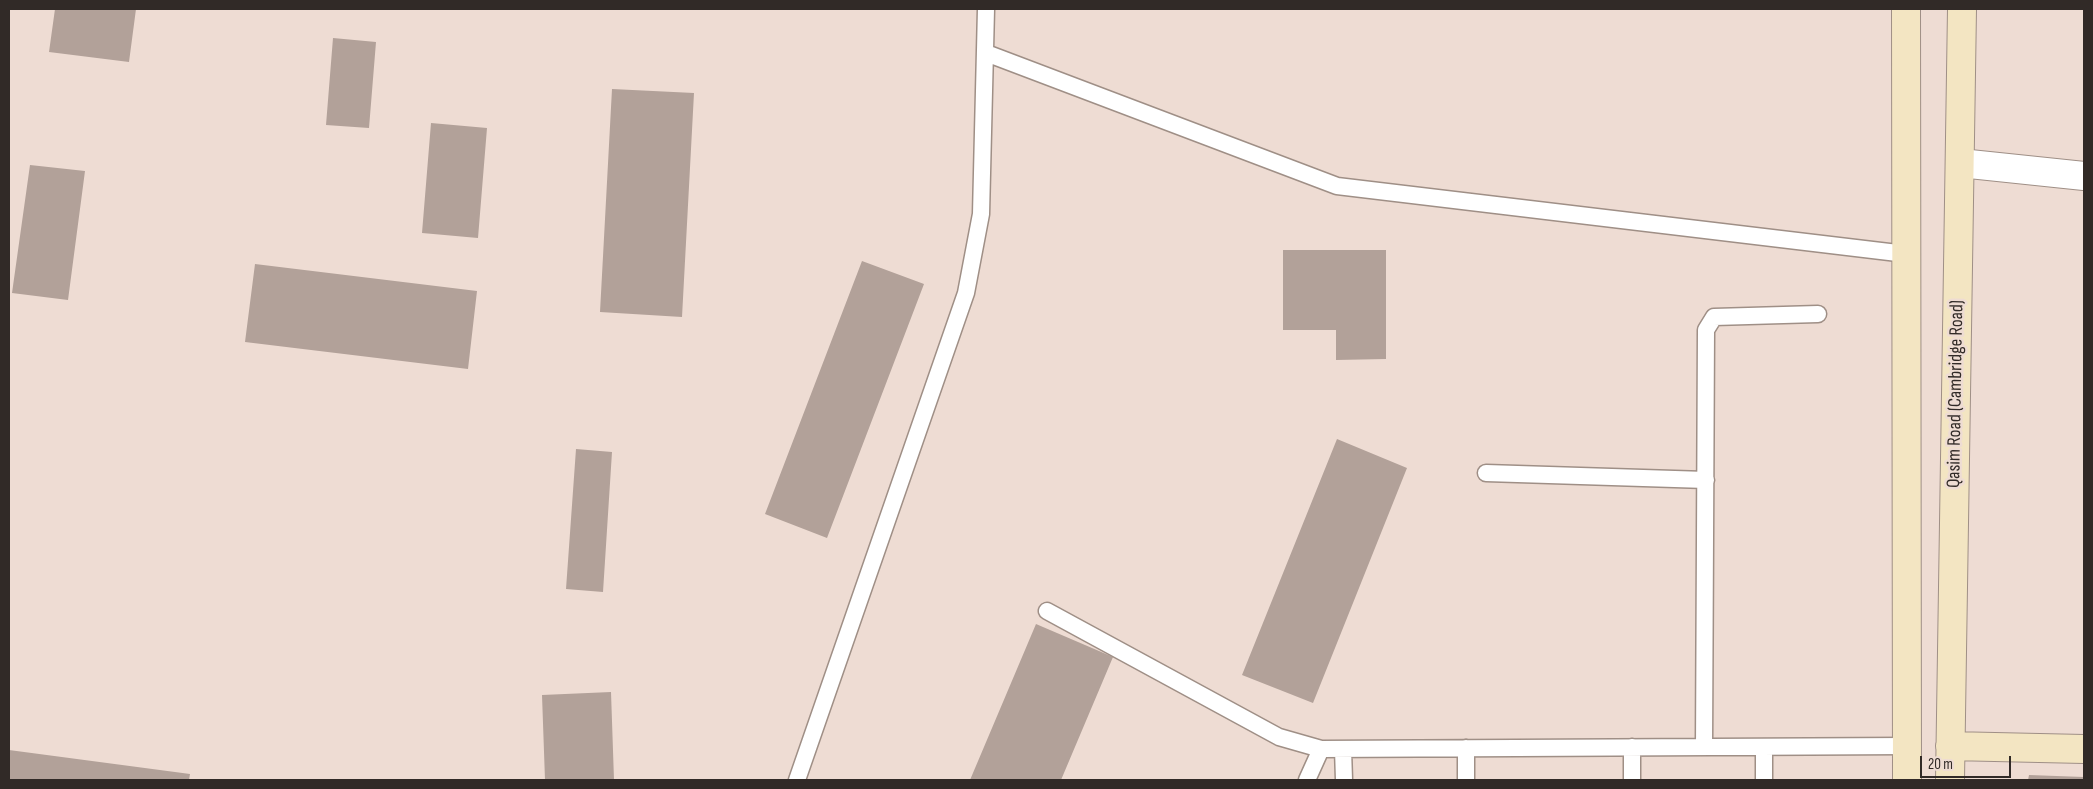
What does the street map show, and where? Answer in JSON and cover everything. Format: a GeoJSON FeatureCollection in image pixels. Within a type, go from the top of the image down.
{"type":"FeatureCollection","features":[{"type":"Feature","properties":{"kind":"main road"},"geometry":{"type":"LineString","coordinates":[[1906,9],[1907,780]]}},
{"type":"Feature","properties":{"kind":"main road","name":"Qasim Road (Cambridge Road)"},"geometry":{"type":"LineString","coordinates":[[1950,780],[1962,9]]}},
{"type":"Feature","properties":{"kind":"main road"},"geometry":{"type":"LineString","coordinates":[[1950,746],[2084,749]]}},
{"type":"Feature","properties":{"kind":"street"},"geometry":{"type":"LineString","coordinates":[[1960,163],[2084,176]]}},
{"type":"Feature","properties":{"kind":"lane"},"geometry":{"type":"LineString","coordinates":[[797,780],[966,293],[981,214],[986,9]]}},
{"type":"Feature","properties":{"kind":"lane"},"geometry":{"type":"LineString","coordinates":[[986,53],[1337,186],[1906,254]]}},
{"type":"Feature","properties":{"kind":"lane"},"geometry":{"type":"LineString","coordinates":[[1704,747],[1706,330],[1714,317],[1818,314]]}},
{"type":"Feature","properties":{"kind":"lane"},"geometry":{"type":"LineString","coordinates":[[1486,473],[1706,480]]}},
{"type":"Feature","properties":{"kind":"lane"},"geometry":{"type":"LineString","coordinates":[[1047,611],[1279,737],[1321,749],[1907,746]]}},
{"type":"Feature","properties":{"kind":"lane"},"geometry":{"type":"LineString","coordinates":[[1632,747],[1632,780]]}},
{"type":"Feature","properties":{"kind":"lane"},"geometry":{"type":"LineString","coordinates":[[1764,747],[1764,780]]}},
{"type":"Feature","properties":{"kind":"lane"},"geometry":{"type":"LineString","coordinates":[[1466,748],[1466,780]]}},
{"type":"Feature","properties":{"kind":"lane"},"geometry":{"type":"LineString","coordinates":[[1307,780],[1321,749]]}},
{"type":"Feature","properties":{"kind":"lane"},"geometry":{"type":"LineString","coordinates":[[1344,749],[1344,780]]}},
{"type":"Feature","properties":{"kind":"building"},"geometry":{"type":"Polygon","coordinates":[[[55,9],[136,9],[129,62],[49,52],[55,9]]]}},
{"type":"Feature","properties":{"kind":"building"},"geometry":{"type":"Polygon","coordinates":[[[333,38],[376,42],[369,128],[326,125],[333,38]]]}},
{"type":"Feature","properties":{"kind":"building"},"geometry":{"type":"Polygon","coordinates":[[[612,89],[694,93],[682,317],[600,312],[612,89]]]}},
{"type":"Feature","properties":{"kind":"building"},"geometry":{"type":"Polygon","coordinates":[[[431,123],[487,128],[478,238],[422,233],[431,123]]]}},
{"type":"Feature","properties":{"kind":"building"},"geometry":{"type":"Polygon","coordinates":[[[30,165],[85,171],[68,300],[12,293],[30,165]]]}},
{"type":"Feature","properties":{"kind":"building"},"geometry":{"type":"Polygon","coordinates":[[[1283,250],[1386,250],[1386,359],[1336,360],[1336,330],[1283,330],[1283,250]]]}},
{"type":"Feature","properties":{"kind":"building"},"geometry":{"type":"Polygon","coordinates":[[[862,261],[924,284],[827,538],[765,514],[862,261]]]}},
{"type":"Feature","properties":{"kind":"building"},"geometry":{"type":"Polygon","coordinates":[[[255,264],[477,291],[468,369],[245,342],[255,264]]]}},
{"type":"Feature","properties":{"kind":"building"},"geometry":{"type":"Polygon","coordinates":[[[1337,439],[1407,468],[1313,703],[1242,675],[1337,439]]]}},
{"type":"Feature","properties":{"kind":"building"},"geometry":{"type":"Polygon","coordinates":[[[576,449],[612,452],[603,592],[566,589],[576,449]]]}},
{"type":"Feature","properties":{"kind":"building"},"geometry":{"type":"Polygon","coordinates":[[[1036,624],[1113,657],[1061,780],[970,780],[1036,624]]]}},
{"type":"Feature","properties":{"kind":"building"},"geometry":{"type":"Polygon","coordinates":[[[611,692],[614,780],[545,780],[542,695],[611,692]]]}},
{"type":"Feature","properties":{"kind":"building"},"geometry":{"type":"Polygon","coordinates":[[[9,750],[190,774],[189,780],[9,780],[9,750]]]}},
{"type":"Feature","properties":{"kind":"building"},"geometry":{"type":"Polygon","coordinates":[[[2029,775],[2084,777],[2084,780],[2028,780],[2029,775]]]}}]}
